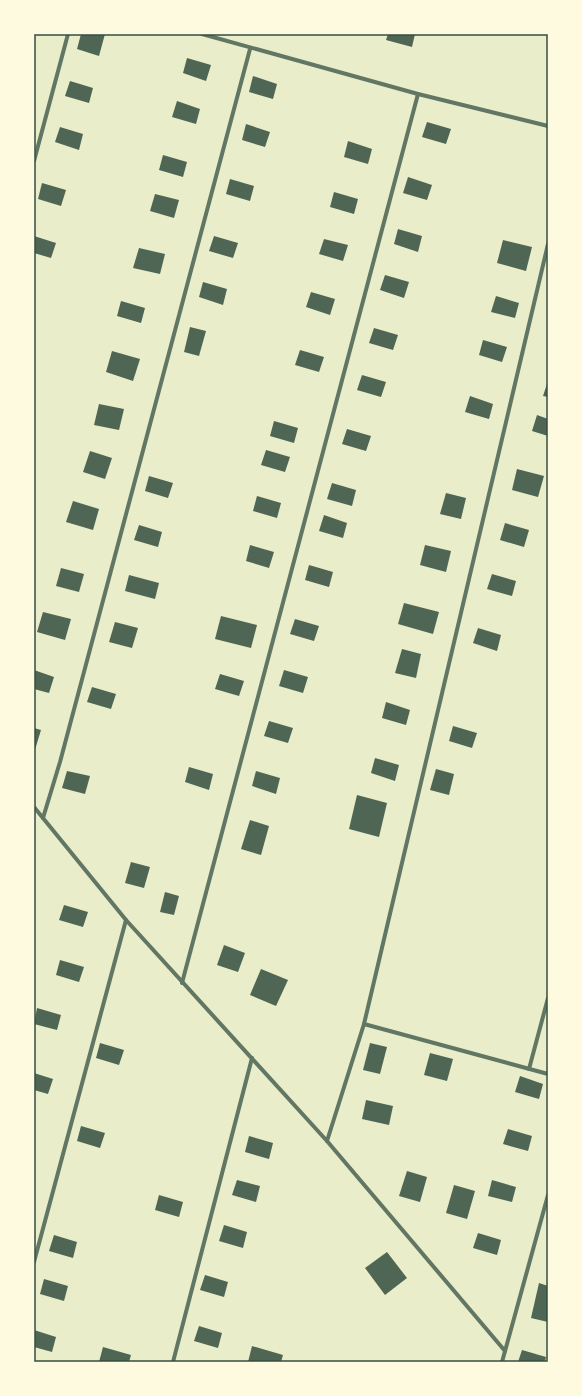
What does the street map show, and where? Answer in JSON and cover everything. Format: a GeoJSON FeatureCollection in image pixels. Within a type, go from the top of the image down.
{"type":"FeatureCollection","features":[{"type":"Feature","properties":{"kind":"street"},"geometry":{"type":"LineString","coordinates":[[34,162],[68,34]]}},
{"type":"Feature","properties":{"kind":"street"},"geometry":{"type":"LineString","coordinates":[[202,34],[418,94],[548,126]]}},
{"type":"Feature","properties":{"kind":"street"},"geometry":{"type":"LineString","coordinates":[[43,818],[62,754],[250,48]]}},
{"type":"Feature","properties":{"kind":"street"},"geometry":{"type":"LineString","coordinates":[[182,983],[418,94]]}},
{"type":"Feature","properties":{"kind":"street"},"geometry":{"type":"LineString","coordinates":[[327,1141],[364,1024],[548,244]]}},
{"type":"Feature","properties":{"kind":"street"},"geometry":{"type":"LineString","coordinates":[[34,807],[126,920],[327,1141],[505,1351]]}},
{"type":"Feature","properties":{"kind":"street"},"geometry":{"type":"LineString","coordinates":[[34,1262],[126,920]]}},
{"type":"Feature","properties":{"kind":"street"},"geometry":{"type":"LineString","coordinates":[[529,1069],[548,998]]}},
{"type":"Feature","properties":{"kind":"street"},"geometry":{"type":"LineString","coordinates":[[364,1024],[548,1074]]}},
{"type":"Feature","properties":{"kind":"street"},"geometry":{"type":"LineString","coordinates":[[173,1362],[252,1058]]}},
{"type":"Feature","properties":{"kind":"street"},"geometry":{"type":"LineString","coordinates":[[502,1362],[548,1195]]}},
{"type":"Feature","properties":{"kind":"building"},"geometry":{"type":"Polygon","coordinates":[[[81,34],[105,34],[99,56],[77,49],[81,34]]]}},
{"type":"Feature","properties":{"kind":"building"},"geometry":{"type":"Polygon","coordinates":[[[388,34],[415,34],[412,47],[386,40],[388,34]]]}},
{"type":"Feature","properties":{"kind":"building"},"geometry":{"type":"Polygon","coordinates":[[[187,58],[211,65],[206,81],[183,73],[187,58]]]}},
{"type":"Feature","properties":{"kind":"building"},"geometry":{"type":"Polygon","coordinates":[[[253,76],[277,84],[273,99],[249,92],[253,76]]]}},
{"type":"Feature","properties":{"kind":"building"},"geometry":{"type":"Polygon","coordinates":[[[70,81],[93,88],[89,103],[65,96],[70,81]]]}},
{"type":"Feature","properties":{"kind":"building"},"geometry":{"type":"Polygon","coordinates":[[[177,101],[200,109],[196,124],[172,117],[177,101]]]}},
{"type":"Feature","properties":{"kind":"building"},"geometry":{"type":"Polygon","coordinates":[[[427,122],[451,129],[446,144],[422,137],[427,122]]]}},
{"type":"Feature","properties":{"kind":"building"},"geometry":{"type":"Polygon","coordinates":[[[246,124],[270,132],[265,147],[242,140],[246,124]]]}},
{"type":"Feature","properties":{"kind":"building"},"geometry":{"type":"Polygon","coordinates":[[[60,127],[83,134],[79,150],[55,142],[60,127]]]}},
{"type":"Feature","properties":{"kind":"building"},"geometry":{"type":"Polygon","coordinates":[[[348,141],[372,149],[368,164],[344,157],[348,141]]]}},
{"type":"Feature","properties":{"kind":"building"},"geometry":{"type":"Polygon","coordinates":[[[163,155],[187,162],[183,177],[159,170],[163,155]]]}},
{"type":"Feature","properties":{"kind":"building"},"geometry":{"type":"Polygon","coordinates":[[[408,177],[432,185],[427,200],[403,193],[408,177]]]}},
{"type":"Feature","properties":{"kind":"building"},"geometry":{"type":"Polygon","coordinates":[[[230,179],[254,186],[250,201],[226,194],[230,179]]]}},
{"type":"Feature","properties":{"kind":"building"},"geometry":{"type":"Polygon","coordinates":[[[42,183],[66,190],[61,206],[38,199],[42,183]]]}},
{"type":"Feature","properties":{"kind":"building"},"geometry":{"type":"Polygon","coordinates":[[[334,192],[358,199],[354,214],[330,207],[334,192]]]}},
{"type":"Feature","properties":{"kind":"building"},"geometry":{"type":"Polygon","coordinates":[[[155,194],[179,200],[174,218],[150,211],[155,194]]]}},
{"type":"Feature","properties":{"kind":"building"},"geometry":{"type":"Polygon","coordinates":[[[398,229],[422,236],[418,252],[394,244],[398,229]]]}},
{"type":"Feature","properties":{"kind":"building"},"geometry":{"type":"Polygon","coordinates":[[[34,236],[56,243],[51,258],[34,253],[34,236]]]}},
{"type":"Feature","properties":{"kind":"building"},"geometry":{"type":"Polygon","coordinates":[[[214,236],[238,243],[233,258],[209,251],[214,236]]]}},
{"type":"Feature","properties":{"kind":"building"},"geometry":{"type":"Polygon","coordinates":[[[324,239],[348,245],[343,261],[319,254],[324,239]]]}},
{"type":"Feature","properties":{"kind":"building"},"geometry":{"type":"Polygon","coordinates":[[[503,240],[532,247],[526,271],[497,263],[503,240]]]}},
{"type":"Feature","properties":{"kind":"building"},"geometry":{"type":"Polygon","coordinates":[[[139,248],[165,254],[160,274],[133,268],[139,248]]]}},
{"type":"Feature","properties":{"kind":"building"},"geometry":{"type":"Polygon","coordinates":[[[385,275],[409,282],[404,298],[380,290],[385,275]]]}},
{"type":"Feature","properties":{"kind":"building"},"geometry":{"type":"Polygon","coordinates":[[[203,282],[227,289],[223,305],[199,297],[203,282]]]}},
{"type":"Feature","properties":{"kind":"building"},"geometry":{"type":"Polygon","coordinates":[[[311,292],[335,299],[330,315],[306,307],[311,292]]]}},
{"type":"Feature","properties":{"kind":"building"},"geometry":{"type":"Polygon","coordinates":[[[496,296],[519,303],[515,318],[491,312],[496,296]]]}},
{"type":"Feature","properties":{"kind":"building"},"geometry":{"type":"Polygon","coordinates":[[[121,301],[145,308],[141,323],[117,316],[121,301]]]}},
{"type":"Feature","properties":{"kind":"building"},"geometry":{"type":"Polygon","coordinates":[[[190,327],[206,331],[199,356],[184,352],[190,327]]]}},
{"type":"Feature","properties":{"kind":"building"},"geometry":{"type":"Polygon","coordinates":[[[374,328],[398,335],[393,350],[369,343],[374,328]]]}},
{"type":"Feature","properties":{"kind":"building"},"geometry":{"type":"Polygon","coordinates":[[[483,340],[507,347],[502,362],[479,355],[483,340]]]}},
{"type":"Feature","properties":{"kind":"building"},"geometry":{"type":"Polygon","coordinates":[[[300,350],[324,357],[319,372],[295,365],[300,350]]]}},
{"type":"Feature","properties":{"kind":"building"},"geometry":{"type":"Polygon","coordinates":[[[112,351],[140,359],[133,381],[106,372],[112,351]]]}},
{"type":"Feature","properties":{"kind":"building"},"geometry":{"type":"Polygon","coordinates":[[[362,375],[386,382],[381,397],[357,390],[362,375]]]}},
{"type":"Feature","properties":{"kind":"building"},"geometry":{"type":"Polygon","coordinates":[[[548,381],[548,397],[543,396],[548,381]]]}},
{"type":"Feature","properties":{"kind":"building"},"geometry":{"type":"Polygon","coordinates":[[[470,396],[493,404],[489,419],[465,412],[470,396]]]}},
{"type":"Feature","properties":{"kind":"building"},"geometry":{"type":"Polygon","coordinates":[[[99,404],[124,409],[119,430],[94,425],[99,404]]]}},
{"type":"Feature","properties":{"kind":"building"},"geometry":{"type":"Polygon","coordinates":[[[537,415],[548,419],[548,436],[532,431],[537,415]]]}},
{"type":"Feature","properties":{"kind":"building"},"geometry":{"type":"Polygon","coordinates":[[[274,421],[298,428],[294,443],[270,436],[274,421]]]}},
{"type":"Feature","properties":{"kind":"building"},"geometry":{"type":"Polygon","coordinates":[[[347,429],[371,436],[366,451],[342,444],[347,429]]]}},
{"type":"Feature","properties":{"kind":"building"},"geometry":{"type":"Polygon","coordinates":[[[266,450],[290,457],[285,472],[261,465],[266,450]]]}},
{"type":"Feature","properties":{"kind":"building"},"geometry":{"type":"Polygon","coordinates":[[[90,451],[112,458],[105,479],[83,472],[90,451]]]}},
{"type":"Feature","properties":{"kind":"building"},"geometry":{"type":"Polygon","coordinates":[[[517,469],[544,476],[538,497],[512,490],[517,469]]]}},
{"type":"Feature","properties":{"kind":"building"},"geometry":{"type":"Polygon","coordinates":[[[149,476],[173,483],[168,498],[145,491],[149,476]]]}},
{"type":"Feature","properties":{"kind":"building"},"geometry":{"type":"Polygon","coordinates":[[[332,483],[356,490],[352,506],[327,499],[332,483]]]}},
{"type":"Feature","properties":{"kind":"building"},"geometry":{"type":"Polygon","coordinates":[[[446,493],[466,498],[461,519],[440,514],[446,493]]]}},
{"type":"Feature","properties":{"kind":"building"},"geometry":{"type":"Polygon","coordinates":[[[257,496],[281,503],[277,518],[253,511],[257,496]]]}},
{"type":"Feature","properties":{"kind":"building"},"geometry":{"type":"Polygon","coordinates":[[[73,501],[99,509],[93,530],[66,522],[73,501]]]}},
{"type":"Feature","properties":{"kind":"building"},"geometry":{"type":"Polygon","coordinates":[[[324,515],[347,523],[343,538],[319,531],[324,515]]]}},
{"type":"Feature","properties":{"kind":"building"},"geometry":{"type":"Polygon","coordinates":[[[505,523],[529,530],[524,547],[500,540],[505,523]]]}},
{"type":"Feature","properties":{"kind":"building"},"geometry":{"type":"Polygon","coordinates":[[[139,525],[162,532],[158,547],[134,540],[139,525]]]}},
{"type":"Feature","properties":{"kind":"building"},"geometry":{"type":"Polygon","coordinates":[[[250,545],[274,552],[269,568],[246,561],[250,545]]]}},
{"type":"Feature","properties":{"kind":"building"},"geometry":{"type":"Polygon","coordinates":[[[425,545],[451,551],[446,572],[420,565],[425,545]]]}},
{"type":"Feature","properties":{"kind":"building"},"geometry":{"type":"Polygon","coordinates":[[[309,565],[333,572],[329,587],[305,580],[309,565]]]}},
{"type":"Feature","properties":{"kind":"building"},"geometry":{"type":"Polygon","coordinates":[[[61,568],[84,574],[79,592],[56,586],[61,568]]]}},
{"type":"Feature","properties":{"kind":"building"},"geometry":{"type":"Polygon","coordinates":[[[492,574],[516,581],[512,596],[487,589],[492,574]]]}},
{"type":"Feature","properties":{"kind":"building"},"geometry":{"type":"Polygon","coordinates":[[[129,575],[159,583],[155,599],[125,591],[129,575]]]}},
{"type":"Feature","properties":{"kind":"building"},"geometry":{"type":"Polygon","coordinates":[[[404,603],[439,612],[433,634],[398,624],[404,603]]]}},
{"type":"Feature","properties":{"kind":"building"},"geometry":{"type":"Polygon","coordinates":[[[43,612],[71,619],[65,640],[37,632],[43,612]]]}},
{"type":"Feature","properties":{"kind":"building"},"geometry":{"type":"Polygon","coordinates":[[[221,616],[257,625],[251,648],[215,639],[221,616]]]}},
{"type":"Feature","properties":{"kind":"building"},"geometry":{"type":"Polygon","coordinates":[[[295,619],[319,626],[314,641],[290,634],[295,619]]]}},
{"type":"Feature","properties":{"kind":"building"},"geometry":{"type":"Polygon","coordinates":[[[115,622],[138,628],[132,648],[109,642],[115,622]]]}},
{"type":"Feature","properties":{"kind":"building"},"geometry":{"type":"Polygon","coordinates":[[[478,628],[501,635],[497,651],[473,643],[478,628]]]}},
{"type":"Feature","properties":{"kind":"building"},"geometry":{"type":"Polygon","coordinates":[[[402,649],[421,654],[416,678],[395,673],[402,649]]]}},
{"type":"Feature","properties":{"kind":"building"},"geometry":{"type":"Polygon","coordinates":[[[34,670],[54,677],[49,693],[34,689],[34,670]]]}},
{"type":"Feature","properties":{"kind":"building"},"geometry":{"type":"Polygon","coordinates":[[[284,670],[308,677],[303,693],[279,686],[284,670]]]}},
{"type":"Feature","properties":{"kind":"building"},"geometry":{"type":"Polygon","coordinates":[[[220,674],[244,681],[239,696],[215,689],[220,674]]]}},
{"type":"Feature","properties":{"kind":"building"},"geometry":{"type":"Polygon","coordinates":[[[92,687],[116,694],[111,709],[87,702],[92,687]]]}},
{"type":"Feature","properties":{"kind":"building"},"geometry":{"type":"Polygon","coordinates":[[[386,702],[410,710],[406,725],[382,718],[386,702]]]}},
{"type":"Feature","properties":{"kind":"building"},"geometry":{"type":"Polygon","coordinates":[[[269,721],[293,728],[288,743],[264,736],[269,721]]]}},
{"type":"Feature","properties":{"kind":"building"},"geometry":{"type":"Polygon","coordinates":[[[453,726],[477,733],[472,748],[449,741],[453,726]]]}},
{"type":"Feature","properties":{"kind":"building"},"geometry":{"type":"Polygon","coordinates":[[[34,728],[41,730],[34,753],[34,728]]]}},
{"type":"Feature","properties":{"kind":"building"},"geometry":{"type":"Polygon","coordinates":[[[375,758],[399,765],[395,781],[371,773],[375,758]]]}},
{"type":"Feature","properties":{"kind":"building"},"geometry":{"type":"Polygon","coordinates":[[[189,767],[213,774],[209,790],[185,782],[189,767]]]}},
{"type":"Feature","properties":{"kind":"building"},"geometry":{"type":"Polygon","coordinates":[[[436,769],[454,774],[449,795],[430,790],[436,769]]]}},
{"type":"Feature","properties":{"kind":"building"},"geometry":{"type":"Polygon","coordinates":[[[67,771],[90,776],[85,794],[62,788],[67,771]]]}},
{"type":"Feature","properties":{"kind":"building"},"geometry":{"type":"Polygon","coordinates":[[[256,771],[280,778],[276,794],[252,786],[256,771]]]}},
{"type":"Feature","properties":{"kind":"building"},"geometry":{"type":"Polygon","coordinates":[[[357,795],[387,803],[379,837],[349,829],[357,795]]]}},
{"type":"Feature","properties":{"kind":"building"},"geometry":{"type":"Polygon","coordinates":[[[250,820],[269,826],[261,855],[241,849],[250,820]]]}},
{"type":"Feature","properties":{"kind":"building"},"geometry":{"type":"Polygon","coordinates":[[[131,862],[150,867],[144,888],[125,883],[131,862]]]}},
{"type":"Feature","properties":{"kind":"building"},"geometry":{"type":"Polygon","coordinates":[[[165,892],[179,896],[174,915],[160,912],[165,892]]]}},
{"type":"Feature","properties":{"kind":"building"},"geometry":{"type":"Polygon","coordinates":[[[64,905],[88,912],[83,927],[59,920],[64,905]]]}},
{"type":"Feature","properties":{"kind":"building"},"geometry":{"type":"Polygon","coordinates":[[[224,945],[245,953],[238,972],[217,965],[224,945]]]}},
{"type":"Feature","properties":{"kind":"building"},"geometry":{"type":"Polygon","coordinates":[[[60,960],[84,967],[79,982],[56,975],[60,960]]]}},
{"type":"Feature","properties":{"kind":"building"},"geometry":{"type":"Polygon","coordinates":[[[261,969],[288,980],[276,1006],[250,995],[261,969]]]}},
{"type":"Feature","properties":{"kind":"building"},"geometry":{"type":"Polygon","coordinates":[[[37,1008],[61,1015],[57,1030],[34,1024],[37,1008]]]}},
{"type":"Feature","properties":{"kind":"building"},"geometry":{"type":"Polygon","coordinates":[[[100,1043],[124,1050],[119,1065],[96,1058],[100,1043]]]}},
{"type":"Feature","properties":{"kind":"building"},"geometry":{"type":"Polygon","coordinates":[[[370,1043],[387,1047],[380,1074],[363,1070],[370,1043]]]}},
{"type":"Feature","properties":{"kind":"building"},"geometry":{"type":"Polygon","coordinates":[[[430,1053],[453,1059],[447,1081],[424,1075],[430,1053]]]}},
{"type":"Feature","properties":{"kind":"building"},"geometry":{"type":"Polygon","coordinates":[[[34,1073],[53,1079],[48,1094],[34,1090],[34,1073]]]}},
{"type":"Feature","properties":{"kind":"building"},"geometry":{"type":"Polygon","coordinates":[[[520,1076],[543,1084],[539,1099],[515,1092],[520,1076]]]}},
{"type":"Feature","properties":{"kind":"building"},"geometry":{"type":"Polygon","coordinates":[[[366,1100],[393,1106],[389,1125],[362,1119],[366,1100]]]}},
{"type":"Feature","properties":{"kind":"building"},"geometry":{"type":"Polygon","coordinates":[[[81,1126],[105,1133],[100,1148],[77,1141],[81,1126]]]}},
{"type":"Feature","properties":{"kind":"building"},"geometry":{"type":"Polygon","coordinates":[[[508,1129],[532,1136],[528,1151],[503,1144],[508,1129]]]}},
{"type":"Feature","properties":{"kind":"building"},"geometry":{"type":"Polygon","coordinates":[[[249,1136],[273,1143],[269,1159],[245,1152],[249,1136]]]}},
{"type":"Feature","properties":{"kind":"building"},"geometry":{"type":"Polygon","coordinates":[[[407,1171],[427,1177],[420,1202],[399,1196],[407,1171]]]}},
{"type":"Feature","properties":{"kind":"building"},"geometry":{"type":"Polygon","coordinates":[[[237,1180],[260,1186],[256,1202],[232,1195],[237,1180]]]}},
{"type":"Feature","properties":{"kind":"building"},"geometry":{"type":"Polygon","coordinates":[[[492,1180],[516,1187],[512,1202],[488,1196],[492,1180]]]}},
{"type":"Feature","properties":{"kind":"building"},"geometry":{"type":"Polygon","coordinates":[[[454,1185],[475,1191],[467,1219],[446,1213],[454,1185]]]}},
{"type":"Feature","properties":{"kind":"building"},"geometry":{"type":"Polygon","coordinates":[[[159,1195],[183,1202],[179,1217],[155,1210],[159,1195]]]}},
{"type":"Feature","properties":{"kind":"building"},"geometry":{"type":"Polygon","coordinates":[[[224,1225],[247,1232],[243,1248],[219,1241],[224,1225]]]}},
{"type":"Feature","properties":{"kind":"building"},"geometry":{"type":"Polygon","coordinates":[[[478,1233],[501,1240],[497,1255],[473,1248],[478,1233]]]}},
{"type":"Feature","properties":{"kind":"building"},"geometry":{"type":"Polygon","coordinates":[[[54,1235],[77,1242],[73,1258],[49,1251],[54,1235]]]}},
{"type":"Feature","properties":{"kind":"building"},"geometry":{"type":"Polygon","coordinates":[[[387,1252],[407,1278],[385,1295],[365,1268],[387,1252]]]}},
{"type":"Feature","properties":{"kind":"building"},"geometry":{"type":"Polygon","coordinates":[[[205,1275],[228,1282],[224,1297],[200,1290],[205,1275]]]}},
{"type":"Feature","properties":{"kind":"building"},"geometry":{"type":"Polygon","coordinates":[[[44,1279],[68,1286],[64,1301],[40,1294],[44,1279]]]}},
{"type":"Feature","properties":{"kind":"building"},"geometry":{"type":"Polygon","coordinates":[[[539,1283],[548,1286],[548,1322],[531,1318],[539,1283]]]}},
{"type":"Feature","properties":{"kind":"building"},"geometry":{"type":"Polygon","coordinates":[[[199,1326],[222,1333],[218,1348],[194,1341],[199,1326]]]}},
{"type":"Feature","properties":{"kind":"building"},"geometry":{"type":"Polygon","coordinates":[[[34,1330],[56,1337],[52,1352],[34,1347],[34,1330]]]}},
{"type":"Feature","properties":{"kind":"building"},"geometry":{"type":"Polygon","coordinates":[[[252,1346],[283,1355],[281,1362],[248,1362],[252,1346]]]}},
{"type":"Feature","properties":{"kind":"building"},"geometry":{"type":"Polygon","coordinates":[[[103,1347],[131,1355],[129,1362],[99,1362],[103,1347]]]}},
{"type":"Feature","properties":{"kind":"building"},"geometry":{"type":"Polygon","coordinates":[[[522,1350],[546,1357],[545,1362],[518,1362],[522,1350]]]}}]}
